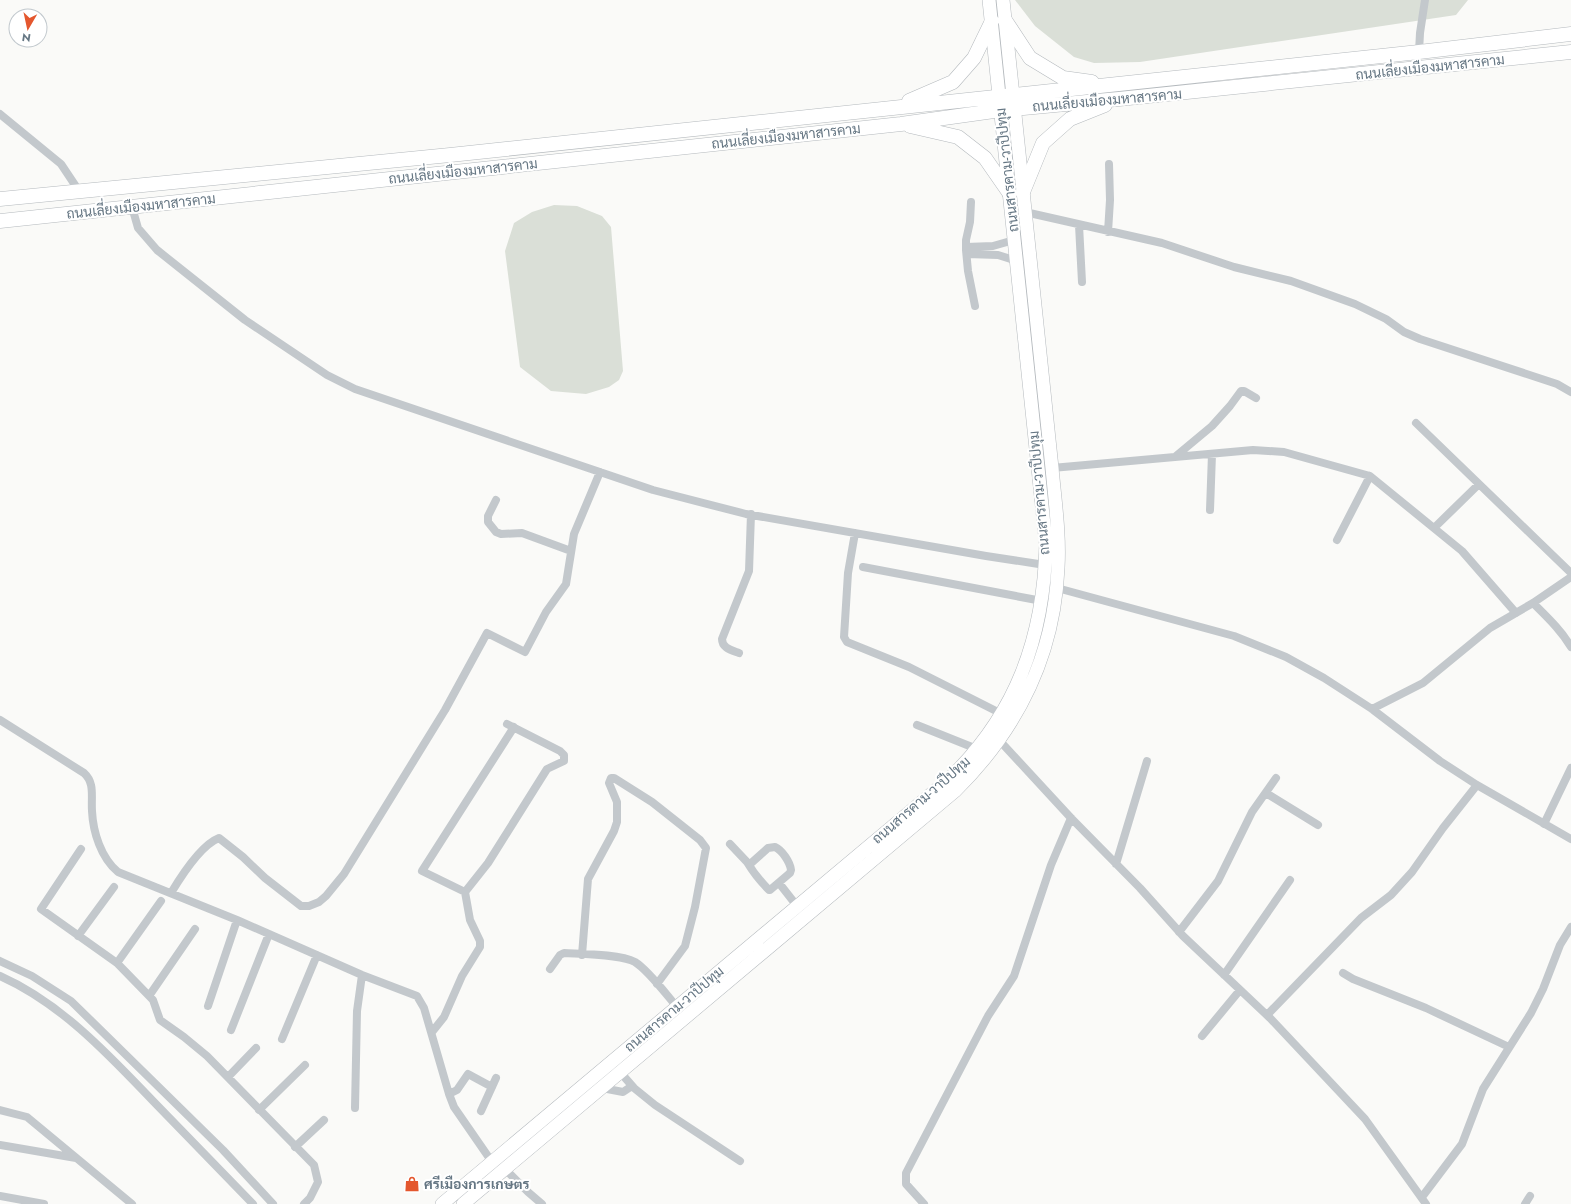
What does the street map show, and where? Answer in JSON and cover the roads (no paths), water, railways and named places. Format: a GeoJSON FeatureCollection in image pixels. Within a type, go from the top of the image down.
{"type":"FeatureCollection","features":[{"type":"Feature","properties":{"kind":"highway"},"geometry":{"type":"LineString","coordinates":[[896,107],[953,82],[974,58],[998,21],[1030,58],[1063,78],[1114,85]]}},
{"type":"Feature","properties":{"kind":"highway","name":"ถนนเลี่ยงเมืองมหาสารคาม"},"geometry":{"type":"LineString","coordinates":[[0,221],[901,124],[1007,103],[1114,85],[1571,34]]}},
{"type":"Feature","properties":{"kind":"highway","name":"ถนนเลี่ยงเมืองมหาสารคาม"},"geometry":{"type":"LineString","coordinates":[[0,199],[450,155],[896,107],[1119,99],[1571,52]]}},
{"type":"Feature","properties":{"kind":"highway"},"geometry":{"type":"LineString","coordinates":[[901,124],[958,137],[985,158],[1016,193],[1043,143],[1070,119],[1119,99]]}},
{"type":"Feature","properties":{"kind":"main road","name":"ถนนสารคาม-วาปีปทุม"},"geometry":{"type":"LineString","coordinates":[[442,1204],[948,780],[965,764],[1002,714],[1022,674],[1033,642],[1042,601],[1046,544],[1014,240],[1016,193],[1007,103],[998,21],[989,0]]}},
{"type":"Feature","properties":{"kind":"main road","name":"ถนนสารคาม-วาปีปทุม"},"geometry":{"type":"LineString","coordinates":[[998,21],[1003,0]]}},
{"type":"Feature","properties":{"kind":"main road","name":"ถนนสารคาม-วาปีปทุม"},"geometry":{"type":"LineString","coordinates":[[463,1204],[955,791],[972,774],[1000,740],[1018,713],[1035,679],[1053,621],[1057,588],[1058,544],[1046,404],[1025,212],[1016,193]]}},
{"type":"Feature","properties":{"kind":"main road"},"geometry":{"type":"LineString","coordinates":[[1032,405],[1046,404]]}},
{"type":"Feature","properties":{"kind":"main road"},"geometry":{"type":"LineString","coordinates":[[753,944],[761,954]]}},
{"type":"Feature","properties":{"kind":"street"},"geometry":{"type":"LineString","coordinates":[[1420,52],[1420,33],[1425,0]]}},
{"type":"Feature","properties":{"kind":"street"},"geometry":{"type":"LineString","coordinates":[[0,114],[62,164],[79,191]]}},
{"type":"Feature","properties":{"kind":"street"},"geometry":{"type":"LineString","coordinates":[[1108,232],[1110,200],[1109,164]]}},
{"type":"Feature","properties":{"kind":"street"},"geometry":{"type":"LineString","coordinates":[[971,202],[966,251],[968,271],[975,306]]}},
{"type":"Feature","properties":{"kind":"street"},"geometry":{"type":"LineString","coordinates":[[132,207],[138,228],[157,250],[245,320],[327,375],[355,389],[653,490],[751,514],[1045,565]]}},
{"type":"Feature","properties":{"kind":"street"},"geometry":{"type":"LineString","coordinates":[[1025,212],[1162,243],[1234,267],[1291,281],[1355,304],[1386,319],[1404,332],[1420,339],[1557,384],[1571,392]]}},
{"type":"Feature","properties":{"kind":"street"},"geometry":{"type":"LineString","coordinates":[[1079,225],[1082,282]]}},
{"type":"Feature","properties":{"kind":"street"},"geometry":{"type":"LineString","coordinates":[[966,251],[1014,240]]}},
{"type":"Feature","properties":{"kind":"street"},"geometry":{"type":"LineString","coordinates":[[966,251],[998,255],[1017,261]]}},
{"type":"Feature","properties":{"kind":"street"},"geometry":{"type":"LineString","coordinates":[[1176,456],[1212,426],[1241,391],[1244,391],[1256,398]]}},
{"type":"Feature","properties":{"kind":"street"},"geometry":{"type":"LineString","coordinates":[[1416,423],[1571,573]]}},
{"type":"Feature","properties":{"kind":"street"},"geometry":{"type":"LineString","coordinates":[[1052,468],[1253,450],[1284,452],[1370,476],[1462,551],[1516,613]]}},
{"type":"Feature","properties":{"kind":"street"},"geometry":{"type":"LineString","coordinates":[[1210,510],[1212,454]]}},
{"type":"Feature","properties":{"kind":"street"},"geometry":{"type":"LineString","coordinates":[[171,893],[191,863],[210,843],[219,838],[243,857],[264,878],[301,906],[314,905],[326,896],[344,874],[388,805],[445,710],[487,634],[525,652],[546,612],[566,584],[574,534],[600,472]]}},
{"type":"Feature","properties":{"kind":"street"},"geometry":{"type":"LineString","coordinates":[[1337,540],[1370,476]]}},
{"type":"Feature","properties":{"kind":"street"},"geometry":{"type":"LineString","coordinates":[[1434,528],[1479,484]]}},
{"type":"Feature","properties":{"kind":"street"},"geometry":{"type":"LineString","coordinates":[[496,500],[488,516],[488,522],[496,532],[501,534],[522,534],[571,551]]}},
{"type":"Feature","properties":{"kind":"street"},"geometry":{"type":"LineString","coordinates":[[739,653],[724,647],[722,639],[749,571],[751,514]]}},
{"type":"Feature","properties":{"kind":"street"},"geometry":{"type":"LineString","coordinates":[[855,533],[848,573],[844,637],[847,642],[909,667],[1002,714]]}},
{"type":"Feature","properties":{"kind":"street"},"geometry":{"type":"LineString","coordinates":[[863,567],[1042,601]]}},
{"type":"Feature","properties":{"kind":"street"},"geometry":{"type":"LineString","coordinates":[[1372,709],[1423,683],[1490,628],[1533,603],[1571,577]]}},
{"type":"Feature","properties":{"kind":"street"},"geometry":{"type":"LineString","coordinates":[[1057,588],[1234,636],[1292,660],[1324,678],[1372,709],[1440,761],[1477,785],[1571,839]]}},
{"type":"Feature","properties":{"kind":"street"},"geometry":{"type":"LineString","coordinates":[[1533,603],[1552,622],[1571,647]]}},
{"type":"Feature","properties":{"kind":"street"},"geometry":{"type":"LineString","coordinates":[[0,720],[90,778],[92,785],[92,812],[98,842],[113,867],[118,872],[237,920],[362,975],[417,996],[424,1008],[454,1107],[492,1162]]}},
{"type":"Feature","properties":{"kind":"street"},"geometry":{"type":"LineString","coordinates":[[917,725],[977,749]]}},
{"type":"Feature","properties":{"kind":"street"},"geometry":{"type":"LineString","coordinates":[[432,1032],[444,1017],[462,976],[480,947],[480,941],[470,920],[465,892],[488,863],[547,769],[564,761],[564,755],[560,751],[510,726],[422,870],[465,892]]}},
{"type":"Feature","properties":{"kind":"street"},"geometry":{"type":"LineString","coordinates":[[1000,740],[1071,818],[1140,888],[1179,932],[1267,1015],[1365,1119],[1424,1200],[1462,1144],[1483,1089],[1531,1013],[1543,989],[1560,945],[1571,927]]}},
{"type":"Feature","properties":{"kind":"street"},"geometry":{"type":"LineString","coordinates":[[1116,864],[1147,762]]}},
{"type":"Feature","properties":{"kind":"street"},"geometry":{"type":"LineString","coordinates":[[1544,824],[1571,768]]}},
{"type":"Feature","properties":{"kind":"street"},"geometry":{"type":"LineString","coordinates":[[582,955],[588,879],[614,831],[617,822],[617,802],[608,784],[611,778],[614,778],[652,802],[700,840],[706,848],[697,899],[685,946],[657,984]]}},
{"type":"Feature","properties":{"kind":"street"},"geometry":{"type":"LineString","coordinates":[[1179,932],[1218,881],[1252,812],[1276,778]]}},
{"type":"Feature","properties":{"kind":"street"},"geometry":{"type":"LineString","coordinates":[[1267,1015],[1361,918],[1391,895],[1412,872],[1443,828],[1477,785]]}},
{"type":"Feature","properties":{"kind":"street"},"geometry":{"type":"LineString","coordinates":[[1266,793],[1318,825]]}},
{"type":"Feature","properties":{"kind":"street"},"geometry":{"type":"LineString","coordinates":[[924,1204],[906,1184],[906,1173],[988,1016],[1014,976],[1045,880],[1071,818]]}},
{"type":"Feature","properties":{"kind":"street"},"geometry":{"type":"LineString","coordinates":[[730,844],[769,890],[779,884],[790,873],[791,868],[776,847],[768,848],[749,865]]}},
{"type":"Feature","properties":{"kind":"street"},"geometry":{"type":"LineString","coordinates":[[81,849],[41,909],[117,963],[153,1000],[160,1020],[207,1056],[314,1165],[318,1182],[310,1198],[304,1204]]}},
{"type":"Feature","properties":{"kind":"street"},"geometry":{"type":"LineString","coordinates":[[1224,975],[1290,880]]}},
{"type":"Feature","properties":{"kind":"street"},"geometry":{"type":"LineString","coordinates":[[779,884],[798,906]]}},
{"type":"Feature","properties":{"kind":"street"},"geometry":{"type":"LineString","coordinates":[[78,936],[114,887]]}},
{"type":"Feature","properties":{"kind":"street"},"geometry":{"type":"LineString","coordinates":[[117,963],[162,901]]}},
{"type":"Feature","properties":{"kind":"street"},"geometry":{"type":"LineString","coordinates":[[208,1006],[237,920]]}},
{"type":"Feature","properties":{"kind":"street"},"geometry":{"type":"LineString","coordinates":[[149,996],[195,929]]}},
{"type":"Feature","properties":{"kind":"street"},"geometry":{"type":"LineString","coordinates":[[231,1030],[269,934]]}},
{"type":"Feature","properties":{"kind":"street"},"geometry":{"type":"LineString","coordinates":[[550,969],[560,954],[564,953],[602,956],[634,962],[657,984],[677,1007]]}},
{"type":"Feature","properties":{"kind":"street"},"geometry":{"type":"LineString","coordinates":[[282,1040],[318,955]]}},
{"type":"Feature","properties":{"kind":"street"},"geometry":{"type":"LineString","coordinates":[[0,961],[32,976],[71,1001],[223,1150],[273,1204]]}},
{"type":"Feature","properties":{"kind":"street"},"geometry":{"type":"LineString","coordinates":[[1343,973],[1353,979],[1426,1008],[1509,1047]]}},
{"type":"Feature","properties":{"kind":"street"},"geometry":{"type":"LineString","coordinates":[[355,1108],[358,1011],[362,975]]}},
{"type":"Feature","properties":{"kind":"street"},"geometry":{"type":"LineString","coordinates":[[0,976],[35,996],[68,1019],[83,1032],[130,1077],[253,1204]]}},
{"type":"Feature","properties":{"kind":"street"},"geometry":{"type":"LineString","coordinates":[[1202,1036],[1240,990]]}},
{"type":"Feature","properties":{"kind":"street"},"geometry":{"type":"LineString","coordinates":[[228,1077],[256,1048]]}},
{"type":"Feature","properties":{"kind":"street"},"geometry":{"type":"LineString","coordinates":[[259,1110],[305,1065]]}},
{"type":"Feature","properties":{"kind":"street"},"geometry":{"type":"LineString","coordinates":[[620,1072],[632,1086],[655,1105],[740,1161]]}},
{"type":"Feature","properties":{"kind":"street"},"geometry":{"type":"LineString","coordinates":[[449,1094],[457,1090],[468,1074],[492,1086]]}},
{"type":"Feature","properties":{"kind":"street"},"geometry":{"type":"LineString","coordinates":[[481,1111],[496,1078]]}},
{"type":"Feature","properties":{"kind":"street"},"geometry":{"type":"LineString","coordinates":[[602,1088],[624,1092],[632,1086]]}},
{"type":"Feature","properties":{"kind":"street"},"geometry":{"type":"LineString","coordinates":[[0,1110],[27,1117],[132,1204]]}},
{"type":"Feature","properties":{"kind":"street"},"geometry":{"type":"LineString","coordinates":[[296,1147],[324,1120]]}},
{"type":"Feature","properties":{"kind":"street"},"geometry":{"type":"LineString","coordinates":[[0,1145],[77,1158]]}},
{"type":"Feature","properties":{"kind":"street"},"geometry":{"type":"LineString","coordinates":[[503,1170],[542,1204]]}},
{"type":"Feature","properties":{"kind":"street"},"geometry":{"type":"LineString","coordinates":[[0,1196],[19,1202],[44,1204]]}},
{"type":"Feature","properties":{"kind":"street"},"geometry":{"type":"LineString","coordinates":[[1525,1204],[1530,1196]]}},
{"type":"Feature","properties":{"kind":"place","name":"ศรีเมืองการเกษตร"},"geometry":{"type":"Point","coordinates":[412,1184]}}]}
